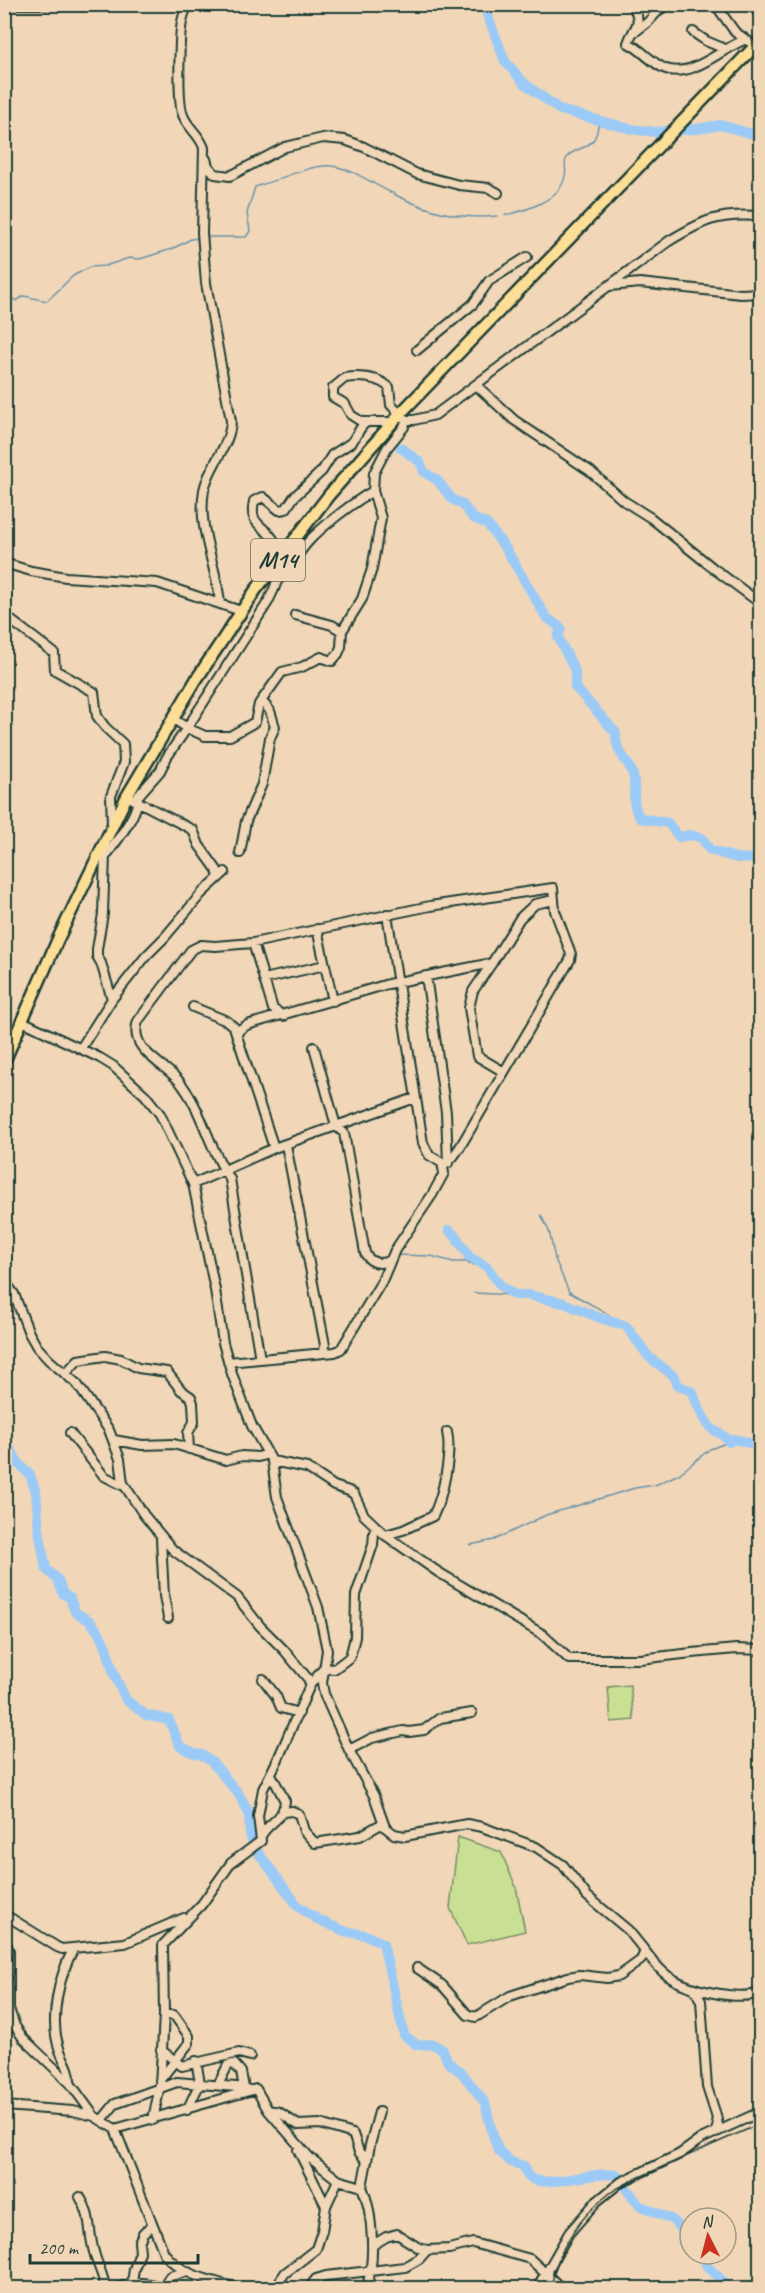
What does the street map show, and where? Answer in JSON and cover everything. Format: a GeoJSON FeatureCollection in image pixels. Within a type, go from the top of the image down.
{"type":"FeatureCollection","features":[{"type":"Feature","properties":{"kind":"highway","name":"M14"},"geometry":{"type":"LineString","coordinates":[[4,1062],[58,939],[127,796],[172,718],[241,611],[282,554],[329,495],[399,419],[759,42]]}},
{"type":"Feature","properties":{"kind":"street"},"geometry":{"type":"LineString","coordinates":[[7,4],[46,4]]}},
{"type":"Feature","properties":{"kind":"street"},"geometry":{"type":"LineString","coordinates":[[189,4],[182,19],[181,28],[180,102],[182,112],[200,138],[208,166],[214,174],[230,176],[285,147],[306,140],[323,138],[337,139],[364,147],[417,174],[459,185],[489,188],[498,193]]}},
{"type":"Feature","properties":{"kind":"street"},"geometry":{"type":"LineString","coordinates":[[632,4],[638,18],[636,31]]}},
{"type":"Feature","properties":{"kind":"street"},"geometry":{"type":"LineString","coordinates":[[668,4],[657,11],[627,43],[643,51],[667,69],[681,70],[693,67],[744,40],[759,42]]}},
{"type":"Feature","properties":{"kind":"street"},"geometry":{"type":"LineString","coordinates":[[716,4],[735,32],[744,40]]}},
{"type":"Feature","properties":{"kind":"street"},"geometry":{"type":"LineString","coordinates":[[750,4],[760,14]]}},
{"type":"Feature","properties":{"kind":"street"},"geometry":{"type":"LineString","coordinates":[[693,32],[725,49]]}},
{"type":"Feature","properties":{"kind":"street"},"geometry":{"type":"LineString","coordinates":[[204,154],[202,233],[206,283],[231,421],[228,439],[207,481],[203,497],[205,539],[215,574],[220,604]]}},
{"type":"Feature","properties":{"kind":"street"},"geometry":{"type":"LineString","coordinates":[[172,718],[205,736],[230,736],[255,722],[262,701],[282,672],[298,669],[321,657],[332,661],[341,647],[342,631],[362,599],[372,569],[381,518],[373,491],[372,478],[387,448],[404,427],[399,419],[391,405],[390,391],[385,384],[355,377],[345,378],[339,382],[333,388],[333,398],[345,404],[351,415],[357,419],[367,422],[399,419],[414,420],[435,415],[669,241],[700,223],[725,216],[760,216]]}},
{"type":"Feature","properties":{"kind":"street"},"geometry":{"type":"LineString","coordinates":[[417,350],[473,304],[489,281],[527,257]]}},
{"type":"Feature","properties":{"kind":"street"},"geometry":{"type":"LineString","coordinates":[[606,287],[640,283],[741,294],[760,293]]}},
{"type":"Feature","properties":{"kind":"street"},"geometry":{"type":"LineString","coordinates":[[476,385],[514,420],[590,471],[624,501],[651,518],[712,568],[760,603]]}},
{"type":"Feature","properties":{"kind":"street"},"geometry":{"type":"LineString","coordinates":[[282,554],[272,537],[255,522],[254,501],[263,497],[279,510],[286,509],[301,490],[322,471],[332,455],[352,442],[367,422]]}},
{"type":"Feature","properties":{"kind":"street"},"geometry":{"type":"LineString","coordinates":[[105,857],[124,831],[139,803],[138,796],[153,781],[268,602],[278,580],[289,570],[310,540],[357,501],[373,491]]}},
{"type":"Feature","properties":{"kind":"street"},"geometry":{"type":"LineString","coordinates":[[4,563],[31,571],[66,577],[157,583],[241,611]]}},
{"type":"Feature","properties":{"kind":"street"},"geometry":{"type":"LineString","coordinates":[[273,567],[278,580]]}},
{"type":"Feature","properties":{"kind":"street"},"geometry":{"type":"LineString","coordinates":[[4,615],[54,653],[55,670],[94,692],[97,716],[123,744],[124,762],[111,801],[112,827]]}},
{"type":"Feature","properties":{"kind":"street"},"geometry":{"type":"LineString","coordinates":[[295,615],[342,631]]}},
{"type":"Feature","properties":{"kind":"street"},"geometry":{"type":"LineString","coordinates":[[240,853],[246,821],[262,783],[270,738],[275,728],[270,711],[262,701]]}},
{"type":"Feature","properties":{"kind":"street"},"geometry":{"type":"LineString","coordinates":[[81,1048],[112,999],[146,956],[222,874],[199,845],[193,830],[127,796]]}},
{"type":"Feature","properties":{"kind":"street"},"geometry":{"type":"LineString","coordinates":[[107,838],[103,914],[96,949],[112,999]]}},
{"type":"Feature","properties":{"kind":"street"},"geometry":{"type":"LineString","coordinates":[[260,1359],[230,1179],[222,1171],[188,1095],[173,1075],[140,1045],[136,1028],[138,1021],[190,950],[201,945],[253,943],[430,906],[553,888],[555,911],[571,957],[460,1147],[446,1164]]}},
{"type":"Feature","properties":{"kind":"street"},"geometry":{"type":"LineString","coordinates":[[504,1072],[477,1056],[469,1008],[473,991],[520,918],[536,904],[554,900]]}},
{"type":"Feature","properties":{"kind":"street"},"geometry":{"type":"LineString","coordinates":[[387,914],[425,1150],[446,1164]]}},
{"type":"Feature","properties":{"kind":"street"},"geometry":{"type":"LineString","coordinates":[[317,929],[333,1001]]}},
{"type":"Feature","properties":{"kind":"street"},"geometry":{"type":"LineString","coordinates":[[253,943],[273,1009],[270,1017],[263,1022]]}},
{"type":"Feature","properties":{"kind":"street"},"geometry":{"type":"LineString","coordinates":[[237,1035],[238,1030],[247,1025],[398,981],[492,963]]}},
{"type":"Feature","properties":{"kind":"street"},"geometry":{"type":"LineString","coordinates":[[264,979],[325,965]]}},
{"type":"Feature","properties":{"kind":"street"},"geometry":{"type":"LineString","coordinates":[[228,1362],[341,1349],[382,1281],[395,1250],[444,1173],[446,1112],[426,976]]}},
{"type":"Feature","properties":{"kind":"street"},"geometry":{"type":"LineString","coordinates":[[193,1007],[228,1022],[247,1025]]}},
{"type":"Feature","properties":{"kind":"street"},"geometry":{"type":"LineString","coordinates":[[273,1009],[284,1016]]}},
{"type":"Feature","properties":{"kind":"street"},"geometry":{"type":"LineString","coordinates":[[22,1021],[52,1037],[81,1048],[113,1066],[145,1095],[160,1113],[193,1184],[228,1362],[240,1399],[270,1458],[277,1497],[318,1607],[327,1650],[322,1683],[324,1694],[349,1750],[374,1796],[383,1823],[394,1834],[405,1836],[457,1824],[474,1825],[536,1847],[563,1865],[587,1896],[628,1930],[665,1974],[694,1988],[745,1995],[760,1993]]}},
{"type":"Feature","properties":{"kind":"street"},"geometry":{"type":"LineString","coordinates":[[228,1022],[234,1027],[237,1035],[274,1148]]}},
{"type":"Feature","properties":{"kind":"street"},"geometry":{"type":"LineString","coordinates":[[314,1047],[336,1126],[344,1133],[348,1149],[366,1256],[381,1264],[389,1261]]}},
{"type":"Feature","properties":{"kind":"street"},"geometry":{"type":"LineString","coordinates":[[193,1184],[274,1148],[415,1098]]}},
{"type":"Feature","properties":{"kind":"street"},"geometry":{"type":"LineString","coordinates":[[286,1145],[325,1345],[324,1352]]}},
{"type":"Feature","properties":{"kind":"street"},"geometry":{"type":"LineString","coordinates":[[4,1280],[19,1305],[32,1340],[49,1360],[66,1373],[82,1391],[114,1440],[126,1487],[160,1536],[172,1550],[237,1597],[265,1632],[284,1650],[310,1685]]}},
{"type":"Feature","properties":{"kind":"street"},"geometry":{"type":"LineString","coordinates":[[66,1373],[78,1360],[105,1356],[121,1359],[138,1368],[166,1372],[181,1390],[191,1397],[193,1403],[194,1422],[188,1433],[189,1449]]}},
{"type":"Feature","properties":{"kind":"street"},"geometry":{"type":"LineString","coordinates":[[385,1535],[403,1530],[432,1516],[447,1468],[450,1448],[447,1432]]}},
{"type":"Feature","properties":{"kind":"street"},"geometry":{"type":"LineString","coordinates":[[69,1433],[104,1476],[126,1487]]}},
{"type":"Feature","properties":{"kind":"street"},"geometry":{"type":"LineString","coordinates":[[114,1440],[142,1445],[174,1444],[226,1460],[242,1456],[270,1458],[307,1468],[334,1486],[354,1494],[360,1510],[385,1535],[438,1572],[542,1634],[569,1659],[639,1659],[668,1654],[736,1649],[760,1650]]}},
{"type":"Feature","properties":{"kind":"street"},"geometry":{"type":"LineString","coordinates":[[324,1668],[334,1669],[350,1657],[355,1637],[356,1595],[373,1545],[374,1532],[378,1528]]}},
{"type":"Feature","properties":{"kind":"street"},"geometry":{"type":"LineString","coordinates":[[160,1536],[168,1618]]}},
{"type":"Feature","properties":{"kind":"street"},"geometry":{"type":"LineString","coordinates":[[153,2120],[159,2090],[164,2015],[163,1945],[188,1916],[202,1904],[231,1863],[261,1841],[258,1821],[263,1789],[310,1685],[324,1668]]}},
{"type":"Feature","properties":{"kind":"street"},"geometry":{"type":"LineString","coordinates":[[263,1679],[276,1696],[281,1708],[299,1713]]}},
{"type":"Feature","properties":{"kind":"street"},"geometry":{"type":"LineString","coordinates":[[349,1750],[372,1738],[403,1731],[424,1730],[440,1718],[472,1713]]}},
{"type":"Feature","properties":{"kind":"street"},"geometry":{"type":"LineString","coordinates":[[261,1836],[283,1812],[285,1801],[271,1774]]}},
{"type":"Feature","properties":{"kind":"street"},"geometry":{"type":"LineString","coordinates":[[283,1812],[298,1814],[304,1830],[315,1843],[360,1836],[383,1823]]}},
{"type":"Feature","properties":{"kind":"street"},"geometry":{"type":"LineString","coordinates":[[4,1914],[57,1947],[74,1948],[124,1943],[188,1916]]}},
{"type":"Feature","properties":{"kind":"street"},"geometry":{"type":"LineString","coordinates":[[4,1937],[9,1951],[8,2017],[23,2038],[70,2083],[98,2118]]}},
{"type":"Feature","properties":{"kind":"street"},"geometry":{"type":"LineString","coordinates":[[70,2083],[69,2069],[59,2047],[56,2014],[62,1979],[74,1948]]}},
{"type":"Feature","properties":{"kind":"street"},"geometry":{"type":"LineString","coordinates":[[417,1968],[442,1985],[468,2015],[476,2018],[510,1996],[568,1977],[580,1975],[619,1977],[641,1959],[645,1951]]}},
{"type":"Feature","properties":{"kind":"street"},"geometry":{"type":"LineString","coordinates":[[694,1988],[701,2001],[706,2087],[716,2115],[718,2125],[716,2133]]}},
{"type":"Feature","properties":{"kind":"street"},"geometry":{"type":"LineString","coordinates":[[160,2080],[189,2043],[189,2036],[174,2015],[164,2015]]}},
{"type":"Feature","properties":{"kind":"street"},"geometry":{"type":"LineString","coordinates":[[161,2050],[182,2066],[196,2061],[229,2060],[239,2053],[250,2056]]}},
{"type":"Feature","properties":{"kind":"street"},"geometry":{"type":"LineString","coordinates":[[219,2085],[229,2060]]}},
{"type":"Feature","properties":{"kind":"street"},"geometry":{"type":"LineString","coordinates":[[229,2060],[241,2072],[247,2089]]}},
{"type":"Feature","properties":{"kind":"street"},"geometry":{"type":"LineString","coordinates":[[187,2110],[200,2083],[196,2061]]}},
{"type":"Feature","properties":{"kind":"street"},"geometry":{"type":"LineString","coordinates":[[98,2118],[116,2104],[177,2082],[257,2090],[268,2110],[295,2144],[338,2180],[362,2187]]}},
{"type":"Feature","properties":{"kind":"street"},"geometry":{"type":"LineString","coordinates":[[219,2085],[226,2098]]}},
{"type":"Feature","properties":{"kind":"street"},"geometry":{"type":"LineString","coordinates":[[115,2129],[187,2110],[247,2089]]}},
{"type":"Feature","properties":{"kind":"street"},"geometry":{"type":"LineString","coordinates":[[4,2106],[73,2111],[98,2118],[115,2129],[164,2253],[187,2272],[203,2280],[238,2289]]}},
{"type":"Feature","properties":{"kind":"street"},"geometry":{"type":"LineString","coordinates":[[268,2110],[279,2112],[298,2125],[320,2124],[353,2134],[359,2152],[367,2161]]}},
{"type":"Feature","properties":{"kind":"street"},"geometry":{"type":"LineString","coordinates":[[366,2289],[371,2271],[373,2246],[362,2187],[379,2112]]}},
{"type":"Feature","properties":{"kind":"street"},"geometry":{"type":"LineString","coordinates":[[538,2289],[569,2233],[596,2202],[621,2182],[680,2154],[701,2139],[760,2112]]}},
{"type":"Feature","properties":{"kind":"street"},"geometry":{"type":"LineString","coordinates":[[295,2144],[326,2206]]}},
{"type":"Feature","properties":{"kind":"street"},"geometry":{"type":"LineString","coordinates":[[275,2289],[285,2273],[316,2249],[326,2206],[338,2180]]}},
{"type":"Feature","properties":{"kind":"street"},"geometry":{"type":"LineString","coordinates":[[80,2197],[88,2212],[94,2253],[105,2289]]}},
{"type":"Feature","properties":{"kind":"street"},"geometry":{"type":"LineString","coordinates":[[132,2283],[140,2252],[139,2242],[143,2233],[152,2225]]}},
{"type":"Feature","properties":{"kind":"street"},"geometry":{"type":"LineString","coordinates":[[373,2246],[386,2237],[397,2234],[419,2248],[427,2250],[478,2244],[530,2259],[547,2274],[556,2287]]}},
{"type":"Feature","properties":{"kind":"street"},"geometry":{"type":"LineString","coordinates":[[309,2289],[316,2279],[326,2276],[397,2269],[413,2264],[427,2250]]}},
{"type":"Feature","properties":{"kind":"street"},"geometry":{"type":"LineString","coordinates":[[118,2289],[132,2283],[152,2284],[163,2288],[170,2276],[187,2272]]}},
{"type":"Feature","properties":{"kind":"street"},"geometry":{"type":"LineString","coordinates":[[546,2289],[547,2274]]}},
{"type":"Feature","properties":{"kind":"green space"},"geometry":{"type":"Polygon","coordinates":[[[630,1685],[634,1720],[611,1722],[608,1687],[630,1685]]]}},
{"type":"Feature","properties":{"kind":"green space"},"geometry":{"type":"Polygon","coordinates":[[[458,1837],[501,1852],[516,1887],[525,1931],[467,1945],[450,1908],[458,1837]]]}},
{"type":"Feature","properties":{"kind":"waterway"},"geometry":{"type":"LineString","coordinates":[[483,4],[505,61],[524,83],[560,110],[631,129],[655,132],[720,125],[760,136]]}},
{"type":"Feature","properties":{"kind":"waterway"},"geometry":{"type":"LineString","coordinates":[[505,215],[532,207],[557,192],[565,176],[567,157],[591,142],[596,135],[599,121]]}},
{"type":"Feature","properties":{"kind":"waterway"},"geometry":{"type":"LineString","coordinates":[[206,237],[246,237],[250,231],[247,213],[255,187],[323,166],[339,167],[361,176],[428,209],[455,215],[497,216]]}},
{"type":"Feature","properties":{"kind":"waterway"},"geometry":{"type":"LineString","coordinates":[[4,292],[16,301],[24,296],[47,301],[73,276],[90,267],[105,266],[129,258],[140,259],[199,238]]}},
{"type":"Feature","properties":{"kind":"waterway"},"geometry":{"type":"LineString","coordinates":[[401,448],[420,462],[424,472],[437,480],[452,499],[463,505],[473,518],[487,524],[506,549],[546,617],[561,628],[558,637],[575,671],[575,687],[616,733],[617,745],[634,778],[634,801],[640,818],[668,823],[679,837],[690,835],[702,838],[710,850],[736,858],[760,859]]}},
{"type":"Feature","properties":{"kind":"waterway"},"geometry":{"type":"LineString","coordinates":[[541,1215],[549,1231],[555,1259],[569,1292],[605,1312],[609,1315],[610,1320]]}},
{"type":"Feature","properties":{"kind":"waterway"},"geometry":{"type":"LineString","coordinates":[[449,1230],[458,1238],[468,1256],[487,1267],[501,1286],[515,1295],[528,1295],[564,1303],[626,1326],[649,1357],[674,1376],[678,1385],[693,1392],[710,1427],[729,1442],[735,1439],[760,1446]]}},
{"type":"Feature","properties":{"kind":"waterway"},"geometry":{"type":"LineString","coordinates":[[397,1255],[431,1256],[487,1267]]}},
{"type":"Feature","properties":{"kind":"waterway"},"geometry":{"type":"LineString","coordinates":[[474,1293],[515,1295]]}},
{"type":"Feature","properties":{"kind":"waterway"},"geometry":{"type":"LineString","coordinates":[[4,1438],[19,1464],[30,1475],[36,1492],[39,1530],[46,1569],[58,1580],[63,1594],[70,1598],[75,1612],[90,1621],[100,1634],[126,1700],[146,1715],[169,1720],[180,1746],[212,1762],[238,1793],[249,1813],[250,1834],[254,1847],[298,1906],[317,1919],[344,1931],[365,1935],[383,1943],[404,2035],[417,2045],[433,2044],[443,2050],[448,2062],[462,2073],[485,2103],[499,2151],[511,2162],[524,2166],[529,2177],[538,2181],[559,2181],[607,2174],[617,2175],[620,2178]]}},
{"type":"Feature","properties":{"kind":"waterway"},"geometry":{"type":"LineString","coordinates":[[470,1545],[494,1540],[546,1515],[635,1488],[655,1485],[679,1474],[710,1449],[729,1442]]}},
{"type":"Feature","properties":{"kind":"waterway"},"geometry":{"type":"LineString","coordinates":[[754,1768],[760,1769]]}},
{"type":"Feature","properties":{"kind":"waterway"},"geometry":{"type":"LineString","coordinates":[[627,2189],[639,2205],[673,2220],[678,2226]]}},
{"type":"Feature","properties":{"kind":"waterway"},"geometry":{"type":"LineString","coordinates":[[707,2266],[730,2288]]}},
{"type":"Feature","properties":{"kind":"railway"},"geometry":{"type":"LineString","coordinates":[[551,2288],[558,2261],[571,2235],[589,2212],[610,2193],[642,2176],[760,2124]]}}]}
